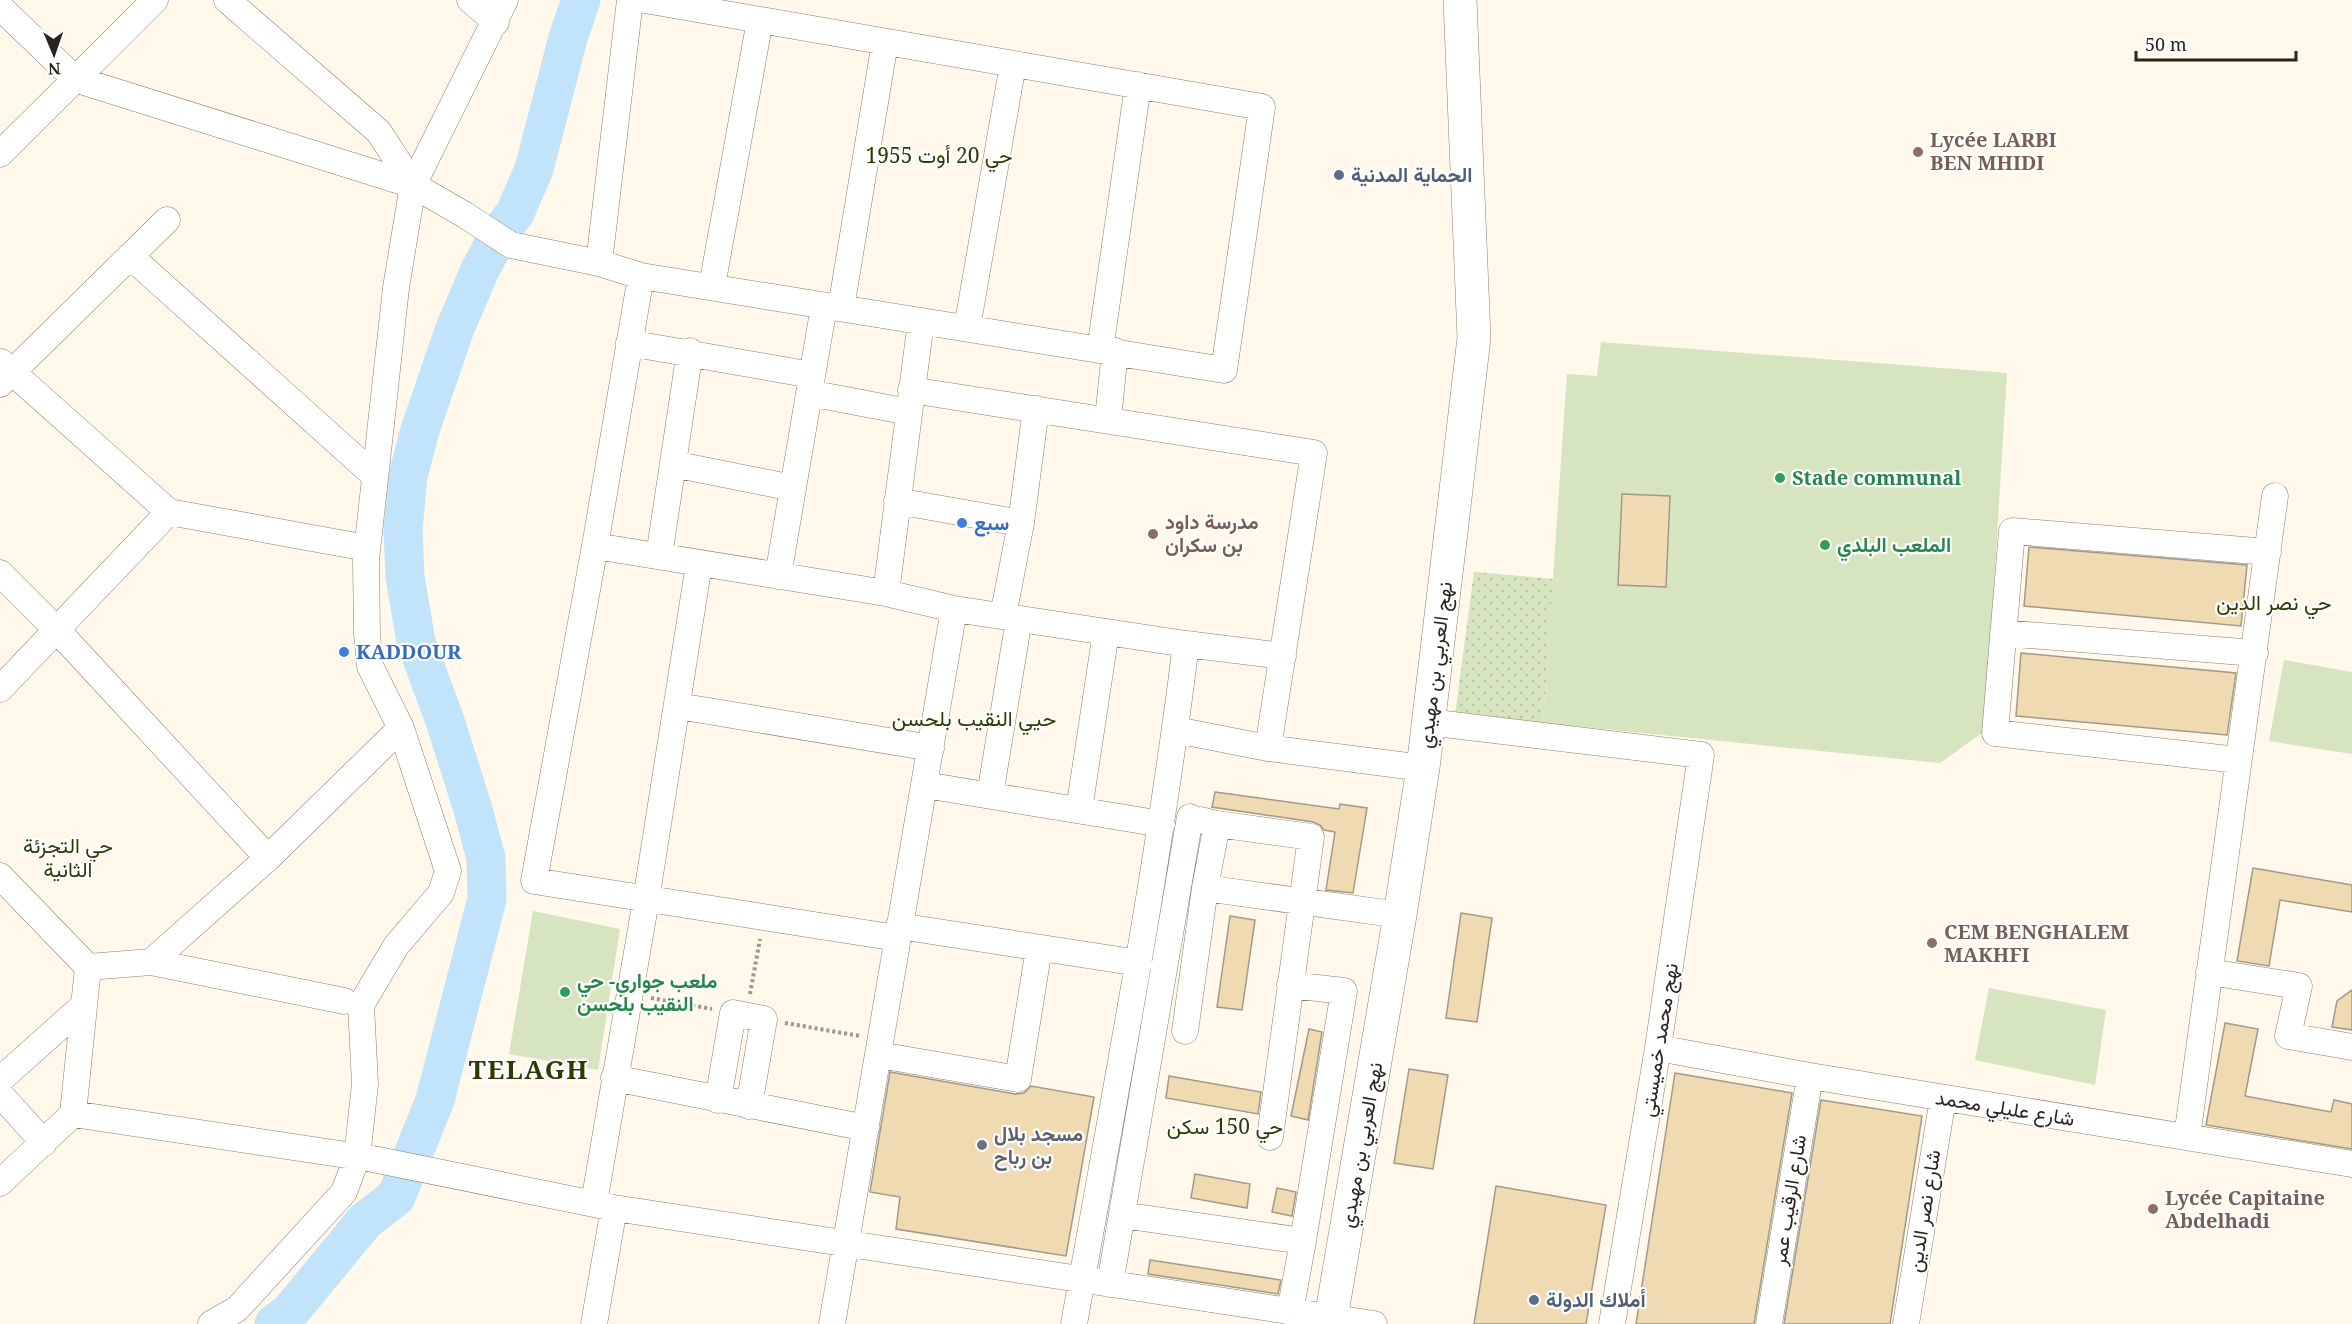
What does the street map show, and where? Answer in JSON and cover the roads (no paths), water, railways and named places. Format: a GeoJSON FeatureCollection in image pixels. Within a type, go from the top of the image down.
{"type":"FeatureCollection","features":[{"type":"Feature","properties":{"kind":"main road","name":"نهج العربي بن مهيدي"},"geometry":{"type":"LineString","coordinates":[[1331,1321],[1423,768],[1474,338],[1460,0]]}},
{"type":"Feature","properties":{"kind":"street"},"geometry":{"type":"LineString","coordinates":[[0,154],[156,0]]}},
{"type":"Feature","properties":{"kind":"street"},"geometry":{"type":"LineString","coordinates":[[227,0],[379,132],[413,185]]}},
{"type":"Feature","properties":{"kind":"street"},"geometry":{"type":"LineString","coordinates":[[211,1324],[237,1309],[344,1192],[365,1158],[365,1084],[361,1005],[396,946],[441,893],[448,871],[400,728],[370,666],[367,634],[367,548],[396,288],[413,185],[501,11],[470,0]]}},
{"type":"Feature","properties":{"kind":"street"},"geometry":{"type":"LineString","coordinates":[[599,264],[630,0]]}},
{"type":"Feature","properties":{"kind":"street"},"geometry":{"type":"LineString","coordinates":[[0,7],[75,79],[413,185],[511,245],[599,264],[641,276],[1224,370],[1262,107],[645,0]]}},
{"type":"Feature","properties":{"kind":"street"},"geometry":{"type":"LineString","coordinates":[[712,286],[760,20]]}},
{"type":"Feature","properties":{"kind":"street"},"geometry":{"type":"LineString","coordinates":[[778,576],[810,384],[832,307],[885,42]]}},
{"type":"Feature","properties":{"kind":"street"},"geometry":{"type":"LineString","coordinates":[[967,328],[1013,63]]}},
{"type":"Feature","properties":{"kind":"street"},"geometry":{"type":"LineString","coordinates":[[1108,419],[1107,350],[1138,85]]}},
{"type":"Feature","properties":{"kind":"street"},"geometry":{"type":"LineString","coordinates":[[167,220],[4,373],[169,512],[367,548]]}},
{"type":"Feature","properties":{"kind":"street"},"geometry":{"type":"LineString","coordinates":[[130,256],[375,476]]}},
{"type":"Feature","properties":{"kind":"street"},"geometry":{"type":"LineString","coordinates":[[641,276],[534,881],[646,900],[1039,948],[1139,963]]}},
{"type":"Feature","properties":{"kind":"street"},"geometry":{"type":"LineString","coordinates":[[886,593],[921,321]]}},
{"type":"Feature","properties":{"kind":"street"},"geometry":{"type":"LineString","coordinates":[[629,343],[690,352],[810,384],[910,401],[1036,409],[1314,453],[1268,748]]}},
{"type":"Feature","properties":{"kind":"street"},"geometry":{"type":"LineString","coordinates":[[659,556],[690,352]]}},
{"type":"Feature","properties":{"kind":"street"},"geometry":{"type":"LineString","coordinates":[[990,795],[1036,409]]}},
{"type":"Feature","properties":{"kind":"street"},"geometry":{"type":"LineString","coordinates":[[673,464],[793,488]]}},
{"type":"Feature","properties":{"kind":"street"},"geometry":{"type":"LineString","coordinates":[[2187,1137],[2275,496]]}},
{"type":"Feature","properties":{"kind":"street"},"geometry":{"type":"LineString","coordinates":[[897,501],[1021,523]]}},
{"type":"Feature","properties":{"kind":"street"},"geometry":{"type":"LineString","coordinates":[[0,689],[169,512]]}},
{"type":"Feature","properties":{"kind":"street"},"geometry":{"type":"LineString","coordinates":[[2238,760],[1995,733],[2012,531],[2268,552]]}},
{"type":"Feature","properties":{"kind":"street"},"geometry":{"type":"LineString","coordinates":[[595,546],[886,593],[954,609],[1186,644],[1283,656]]}},
{"type":"Feature","properties":{"kind":"street"},"geometry":{"type":"LineString","coordinates":[[594,1324],[614,1078],[646,900],[699,564]]}},
{"type":"Feature","properties":{"kind":"street"},"geometry":{"type":"LineString","coordinates":[[0,573],[56,629],[268,858]]}},
{"type":"Feature","properties":{"kind":"street"},"geometry":{"type":"LineString","coordinates":[[832,1324],[898,932],[926,784],[954,609]]}},
{"type":"Feature","properties":{"kind":"street"},"geometry":{"type":"LineString","coordinates":[[1078,810],[1106,632]]}},
{"type":"Feature","properties":{"kind":"street"},"geometry":{"type":"LineString","coordinates":[[2003,633],[2255,653]]}},
{"type":"Feature","properties":{"kind":"street"},"geometry":{"type":"LineString","coordinates":[[1074,1324],[1139,963],[1176,730],[1186,644]]}},
{"type":"Feature","properties":{"kind":"street"},"geometry":{"type":"LineString","coordinates":[[678,706],[931,748]]}},
{"type":"Feature","properties":{"kind":"street","name":"نهج محمد خميستي"},"geometry":{"type":"LineString","coordinates":[[1428,722],[1701,755],[1658,1048],[1612,1324]]}},
{"type":"Feature","properties":{"kind":"street"},"geometry":{"type":"LineString","coordinates":[[151,962],[268,858],[400,728]]}},
{"type":"Feature","properties":{"kind":"street"},"geometry":{"type":"LineString","coordinates":[[1176,730],[1268,748],[1423,768]]}},
{"type":"Feature","properties":{"kind":"street"},"geometry":{"type":"LineString","coordinates":[[926,784],[1078,810],[1190,817],[1217,824],[1311,837],[1270,1137]]}},
{"type":"Feature","properties":{"kind":"street"},"geometry":{"type":"LineString","coordinates":[[1110,1284],[1190,817]]}},
{"type":"Feature","properties":{"kind":"street"},"geometry":{"type":"LineString","coordinates":[[1185,1031],[1205,888],[1217,824]]}},
{"type":"Feature","properties":{"kind":"street"},"geometry":{"type":"LineString","coordinates":[[0,876],[88,967]]}},
{"type":"Feature","properties":{"kind":"street"},"geometry":{"type":"LineString","coordinates":[[1205,888],[1400,915]]}},
{"type":"Feature","properties":{"kind":"street"},"geometry":{"type":"LineString","coordinates":[[880,1047],[1018,1078],[1039,948]]}},
{"type":"Feature","properties":{"kind":"street"},"geometry":{"type":"LineString","coordinates":[[88,967],[151,962],[345,1001]]}},
{"type":"Feature","properties":{"kind":"street"},"geometry":{"type":"LineString","coordinates":[[0,1183],[73,1114],[88,967]]}},
{"type":"Feature","properties":{"kind":"street"},"geometry":{"type":"LineString","coordinates":[[2209,972],[2299,986],[2288,1036],[2352,1047]]}},
{"type":"Feature","properties":{"kind":"street"},"geometry":{"type":"LineString","coordinates":[[1290,985],[1344,991],[1290,1312]]}},
{"type":"Feature","properties":{"kind":"street"},"geometry":{"type":"LineString","coordinates":[[0,1080],[84,1005]]}},
{"type":"Feature","properties":{"kind":"street"},"geometry":{"type":"LineString","coordinates":[[718,1100],[746,1015],[764,1019],[749,1106]]}},
{"type":"Feature","properties":{"kind":"street","name":"شارع عليلي محمد"},"geometry":{"type":"LineString","coordinates":[[1658,1048],[1810,1076],[2352,1164]]}},
{"type":"Feature","properties":{"kind":"street","name":"شارع الرقيب عمر"},"geometry":{"type":"LineString","coordinates":[[1769,1324],[1810,1076]]}},
{"type":"Feature","properties":{"kind":"street"},"geometry":{"type":"LineString","coordinates":[[614,1078],[866,1128]]}},
{"type":"Feature","properties":{"kind":"street"},"geometry":{"type":"LineString","coordinates":[[0,1094],[44,1143]]}},
{"type":"Feature","properties":{"kind":"street","name":"شارع نصر الدين"},"geometry":{"type":"LineString","coordinates":[[1906,1324],[1943,1098]]}},
{"type":"Feature","properties":{"kind":"street"},"geometry":{"type":"LineString","coordinates":[[73,1114],[424,1168],[604,1205],[1290,1312],[1331,1321],[1374,1324]]}},
{"type":"Feature","properties":{"kind":"street"},"geometry":{"type":"LineString","coordinates":[[1122,1215],[1303,1241]]}},
{"type":"Feature","properties":{"kind":"waterway"},"geometry":{"type":"LineString","coordinates":[[274,1324],[289,1313],[365,1221],[396,1197],[435,1100],[487,899],[486,858],[472,806],[445,721],[416,642],[405,577],[403,530],[408,476],[420,430],[454,331],[479,272],[499,234],[515,213],[534,169],[568,38],[581,0]]}},
{"type":"Feature","properties":{"kind":"place","name":"Lycée LARBI BEN MHIDI"},"geometry":{"type":"Point","coordinates":[1918,152]}},
{"type":"Feature","properties":{"kind":"place","name":"الحماية المدنية"},"geometry":{"type":"Point","coordinates":[1339,175]}},
{"type":"Feature","properties":{"kind":"place","name":"Stade communal"},"geometry":{"type":"Point","coordinates":[1780,478]}},
{"type":"Feature","properties":{"kind":"place","name":"سبع"},"geometry":{"type":"Point","coordinates":[962,523]}},
{"type":"Feature","properties":{"kind":"place","name":"مدرسة داود بن سكران"},"geometry":{"type":"Point","coordinates":[1153,534]}},
{"type":"Feature","properties":{"kind":"place","name":"الملعب البلدي"},"geometry":{"type":"Point","coordinates":[1825,545]}},
{"type":"Feature","properties":{"kind":"place","name":"KADDOUR"},"geometry":{"type":"Point","coordinates":[344,652]}},
{"type":"Feature","properties":{"kind":"place","name":"CEM BENGHALEM MAKHFI"},"geometry":{"type":"Point","coordinates":[1932,943]}},
{"type":"Feature","properties":{"kind":"place","name":"ملعب جواري- حي النقيب بلحسن"},"geometry":{"type":"Point","coordinates":[565,992]}},
{"type":"Feature","properties":{"kind":"place","name":"مسجد بلال بن رباح"},"geometry":{"type":"Point","coordinates":[982,1145]}},
{"type":"Feature","properties":{"kind":"place","name":"Lycée Capitaine Abdelhadi"},"geometry":{"type":"Point","coordinates":[2153,1209]}},
{"type":"Feature","properties":{"kind":"place","name":"أملاك الدولة"},"geometry":{"type":"Point","coordinates":[1534,1300]}},
{"type":"Feature","properties":{"kind":"district","name":"حي 20 أوت 1955"},"geometry":{"type":"Point","coordinates":[939,156]}},
{"type":"Feature","properties":{"kind":"district","name":"حي نصر الدين"},"geometry":{"type":"Point","coordinates":[2274,603]}},
{"type":"Feature","properties":{"kind":"district","name":"حيي النقيب بلحسن"},"geometry":{"type":"Point","coordinates":[974,719]}},
{"type":"Feature","properties":{"kind":"district","name":"حي التجزئة الثانية"},"geometry":{"type":"Point","coordinates":[68,858]}},
{"type":"Feature","properties":{"kind":"district","name":"TELAGH"},"geometry":{"type":"Point","coordinates":[529,1070]}},
{"type":"Feature","properties":{"kind":"district","name":"حي 150 سكن"},"geometry":{"type":"Point","coordinates":[1225,1127]}}]}
